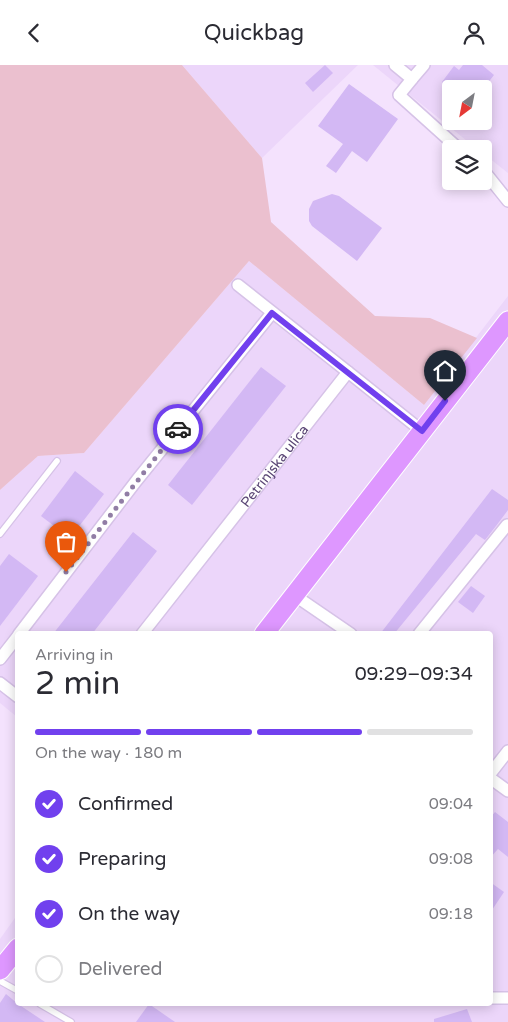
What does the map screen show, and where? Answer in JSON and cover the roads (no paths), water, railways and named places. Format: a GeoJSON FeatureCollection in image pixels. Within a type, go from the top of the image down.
{"type":"FeatureCollection","features":[{"type":"Feature","properties":{"kind":"main road"},"geometry":{"type":"LineString","coordinates":[[266,631],[508,321]]}},
{"type":"Feature","properties":{"kind":"main road"},"geometry":{"type":"LineString","coordinates":[[0,970],[15,951]]}},
{"type":"Feature","properties":{"kind":"street"},"geometry":{"type":"LineString","coordinates":[[395,65],[412,79]]}},
{"type":"Feature","properties":{"kind":"street"},"geometry":{"type":"LineString","coordinates":[[424,65],[399,95],[449,140]]}},
{"type":"Feature","properties":{"kind":"street"},"geometry":{"type":"LineString","coordinates":[[492,181],[508,201]]}},
{"type":"Feature","properties":{"kind":"street"},"geometry":{"type":"LineString","coordinates":[[238,285],[422,431]]}},
{"type":"Feature","properties":{"kind":"street"},"geometry":{"type":"LineString","coordinates":[[21,631],[137,480],[272,313]]}},
{"type":"Feature","properties":{"kind":"street","name":"Petrinjska ulica"},"geometry":{"type":"LineString","coordinates":[[144,631],[348,372]]}},
{"type":"Feature","properties":{"kind":"street"},"geometry":{"type":"LineString","coordinates":[[421,631],[507,525]]}},
{"type":"Feature","properties":{"kind":"street"},"geometry":{"type":"LineString","coordinates":[[294,595],[347,631]]}},
{"type":"Feature","properties":{"kind":"street"},"geometry":{"type":"LineString","coordinates":[[0,659],[15,639]]}},
{"type":"Feature","properties":{"kind":"street"},"geometry":{"type":"LineString","coordinates":[[0,683],[15,695]]}},
{"type":"Feature","properties":{"kind":"street"},"geometry":{"type":"LineString","coordinates":[[493,770],[508,751]]}},
{"type":"Feature","properties":{"kind":"street"},"geometry":{"type":"LineString","coordinates":[[493,780],[508,791]]}},
{"type":"Feature","properties":{"kind":"street"},"geometry":{"type":"LineString","coordinates":[[493,997],[508,998]]}},
{"type":"Feature","properties":{"kind":"lane"},"geometry":{"type":"LineString","coordinates":[[0,534],[57,461]]}},
{"type":"Feature","properties":{"kind":"lane"},"geometry":{"type":"LineString","coordinates":[[0,981],[15,989]]}},
{"type":"Feature","properties":{"kind":"lane"},"geometry":{"type":"LineString","coordinates":[[43,1006],[71,1022]]}}]}
